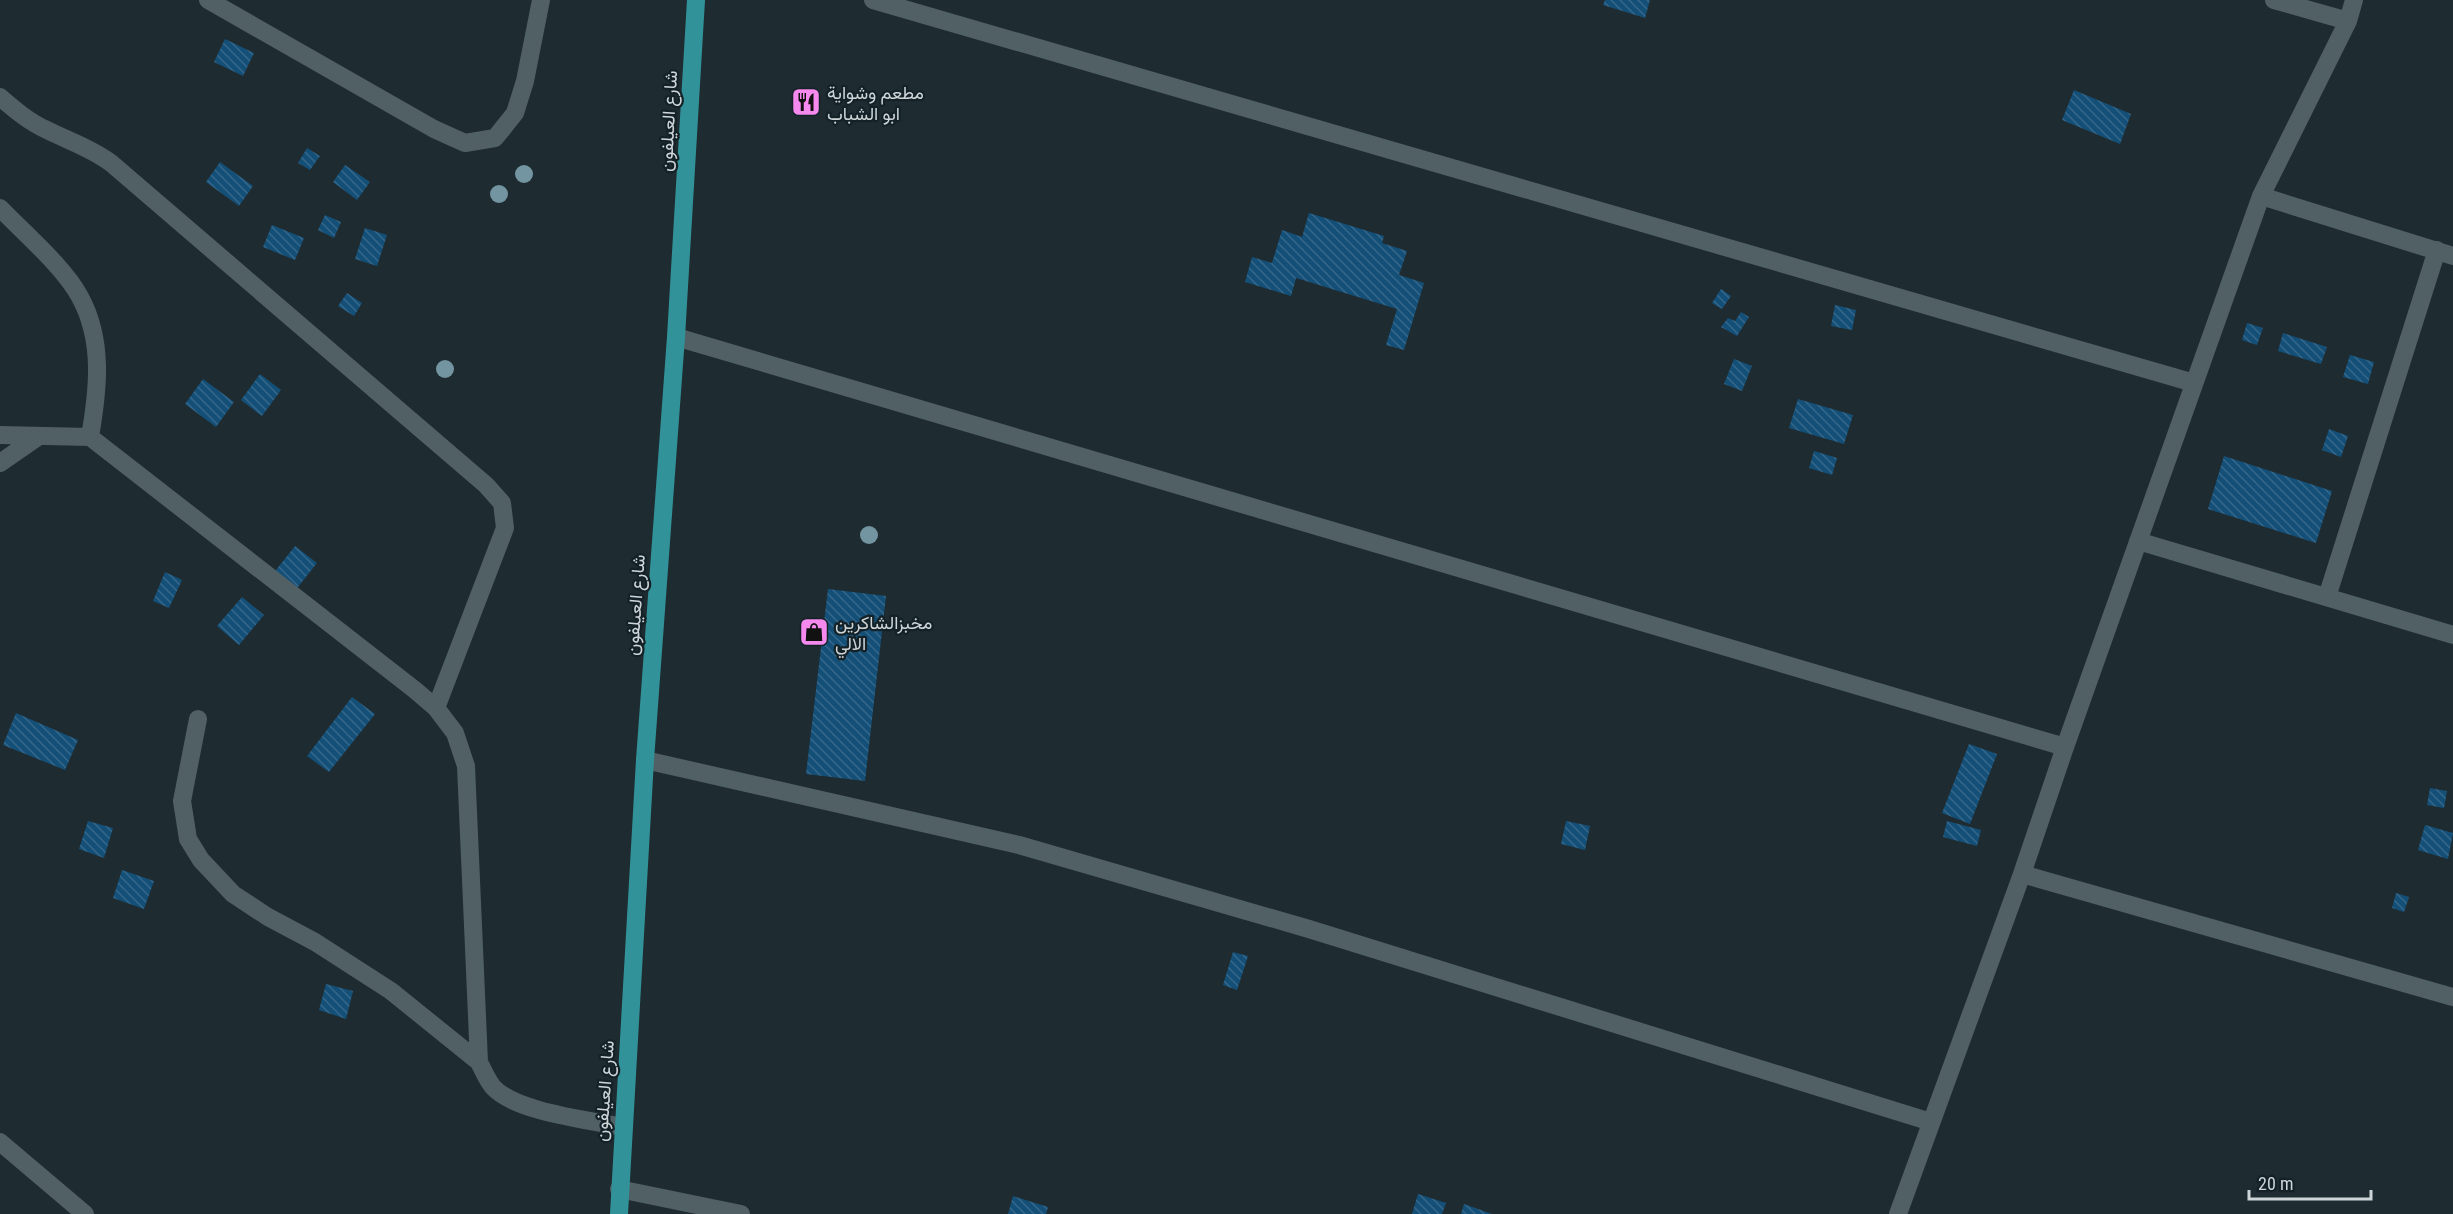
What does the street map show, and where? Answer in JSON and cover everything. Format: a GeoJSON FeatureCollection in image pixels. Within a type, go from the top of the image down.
{"type":"FeatureCollection","features":[{"type":"Feature","properties":{"kind":"highway","name":"شارع العيلفون"},"geometry":{"type":"LineString","coordinates":[[618,1214],[645,760],[676,337],[696,0]]}},
{"type":"Feature","properties":{"kind":"street"},"geometry":{"type":"LineString","coordinates":[[208,0],[434,129],[465,143],[495,138],[515,113],[525,81],[541,0]]}},
{"type":"Feature","properties":{"kind":"street"},"geometry":{"type":"LineString","coordinates":[[873,0],[2194,383]]}},
{"type":"Feature","properties":{"kind":"street"},"geometry":{"type":"LineString","coordinates":[[2274,0],[2348,21]]}},
{"type":"Feature","properties":{"kind":"street"},"geometry":{"type":"LineString","coordinates":[[1898,1214],[2022,874],[2260,196],[2348,21],[2354,0]]}},
{"type":"Feature","properties":{"kind":"street"},"geometry":{"type":"LineString","coordinates":[[0,97],[23,117],[48,131],[94,150],[111,163],[486,485],[502,503],[505,528],[436,708]]}},
{"type":"Feature","properties":{"kind":"street"},"geometry":{"type":"LineString","coordinates":[[2260,196],[2445,253],[2328,597]]}},
{"type":"Feature","properties":{"kind":"street"},"geometry":{"type":"LineString","coordinates":[[0,208],[63,274],[80,297],[91,327],[99,365],[90,437]]}},
{"type":"Feature","properties":{"kind":"street"},"geometry":{"type":"LineString","coordinates":[[676,337],[2065,747]]}},
{"type":"Feature","properties":{"kind":"street"},"geometry":{"type":"LineString","coordinates":[[0,435],[90,437],[436,708],[455,733],[466,766],[479,1062],[491,1086],[505,1098],[623,1127]]}},
{"type":"Feature","properties":{"kind":"street"},"geometry":{"type":"LineString","coordinates":[[0,463],[39,436]]}},
{"type":"Feature","properties":{"kind":"street"},"geometry":{"type":"LineString","coordinates":[[2138,541],[2453,635]]}},
{"type":"Feature","properties":{"kind":"street"},"geometry":{"type":"LineString","coordinates":[[198,719],[182,801],[188,839],[201,860],[233,894],[268,918],[315,942],[391,991],[479,1062]]}},
{"type":"Feature","properties":{"kind":"street"},"geometry":{"type":"LineString","coordinates":[[645,760],[1030,849],[1309,929],[1931,1122]]}},
{"type":"Feature","properties":{"kind":"street"},"geometry":{"type":"LineString","coordinates":[[2022,874],[2453,997]]}},
{"type":"Feature","properties":{"kind":"street"},"geometry":{"type":"LineString","coordinates":[[0,1142],[85,1214]]}},
{"type":"Feature","properties":{"kind":"street"},"geometry":{"type":"LineString","coordinates":[[619,1189],[741,1214]]}},
{"type":"Feature","properties":{"kind":"building"},"geometry":{"type":"Polygon","coordinates":[[[1605,0],[1650,0],[1645,18],[1603,5],[1605,0]]]}},
{"type":"Feature","properties":{"kind":"building"},"geometry":{"type":"Polygon","coordinates":[[[225,39],[254,53],[243,76],[214,62],[225,39]]]}},
{"type":"Feature","properties":{"kind":"building"},"geometry":{"type":"Polygon","coordinates":[[[2074,90],[2131,114],[2120,144],[2062,120],[2074,90]]]}},
{"type":"Feature","properties":{"kind":"building"},"geometry":{"type":"Polygon","coordinates":[[[307,148],[320,156],[310,170],[298,163],[307,148]]]}},
{"type":"Feature","properties":{"kind":"building"},"geometry":{"type":"Polygon","coordinates":[[[220,162],[253,186],[239,206],[206,182],[220,162]]]}},
{"type":"Feature","properties":{"kind":"building"},"geometry":{"type":"Polygon","coordinates":[[[345,165],[370,182],[357,200],[333,182],[345,165]]]}},
{"type":"Feature","properties":{"kind":"building"},"geometry":{"type":"Polygon","coordinates":[[[1309,213],[1384,236],[1382,243],[1407,251],[1399,275],[1424,283],[1404,350],[1386,345],[1397,309],[1296,278],[1291,296],[1245,282],[1252,257],[1272,263],[1282,230],[1302,237],[1309,213]]]}},
{"type":"Feature","properties":{"kind":"building"},"geometry":{"type":"Polygon","coordinates":[[[325,215],[341,222],[334,238],[318,230],[325,215]]]}},
{"type":"Feature","properties":{"kind":"building"},"geometry":{"type":"Polygon","coordinates":[[[272,225],[304,238],[295,260],[263,247],[272,225]]]}},
{"type":"Feature","properties":{"kind":"building"},"geometry":{"type":"Polygon","coordinates":[[[365,228],[387,235],[377,266],[355,259],[365,228]]]}},
{"type":"Feature","properties":{"kind":"building"},"geometry":{"type":"Polygon","coordinates":[[[1721,289],[1731,296],[1722,309],[1712,303],[1721,289]]]}},
{"type":"Feature","properties":{"kind":"building"},"geometry":{"type":"Polygon","coordinates":[[[347,293],[362,303],[354,316],[338,306],[347,293]]]}},
{"type":"Feature","properties":{"kind":"building"},"geometry":{"type":"Polygon","coordinates":[[[1835,305],[1856,310],[1852,330],[1831,326],[1835,305]]]}},
{"type":"Feature","properties":{"kind":"building"},"geometry":{"type":"Polygon","coordinates":[[[1741,312],[1749,317],[1737,336],[1721,327],[1728,318],[1735,321],[1741,312]]]}},
{"type":"Feature","properties":{"kind":"building"},"geometry":{"type":"Polygon","coordinates":[[[2247,323],[2263,328],[2257,345],[2242,340],[2247,323]]]}},
{"type":"Feature","properties":{"kind":"building"},"geometry":{"type":"Polygon","coordinates":[[[2283,333],[2327,347],[2321,364],[2278,351],[2283,333]]]}},
{"type":"Feature","properties":{"kind":"building"},"geometry":{"type":"Polygon","coordinates":[[[2350,355],[2374,362],[2368,384],[2343,377],[2350,355]]]}},
{"type":"Feature","properties":{"kind":"building"},"geometry":{"type":"Polygon","coordinates":[[[1734,359],[1752,366],[1742,391],[1724,384],[1734,359]]]}},
{"type":"Feature","properties":{"kind":"building"},"geometry":{"type":"Polygon","coordinates":[[[260,374],[281,390],[262,416],[241,400],[260,374]]]}},
{"type":"Feature","properties":{"kind":"building"},"geometry":{"type":"Polygon","coordinates":[[[203,379],[234,402],[216,427],[185,404],[203,379]]]}},
{"type":"Feature","properties":{"kind":"building"},"geometry":{"type":"Polygon","coordinates":[[[1798,399],[1853,415],[1844,444],[1789,428],[1798,399]]]}},
{"type":"Feature","properties":{"kind":"building"},"geometry":{"type":"Polygon","coordinates":[[[2329,429],[2348,436],[2341,457],[2322,450],[2329,429]]]}},
{"type":"Feature","properties":{"kind":"building"},"geometry":{"type":"Polygon","coordinates":[[[1814,451],[1837,458],[1832,475],[1809,468],[1814,451]]]}},
{"type":"Feature","properties":{"kind":"building"},"geometry":{"type":"Polygon","coordinates":[[[2224,456],[2332,491],[2316,543],[2208,509],[2224,456]]]}},
{"type":"Feature","properties":{"kind":"building"},"geometry":{"type":"Polygon","coordinates":[[[295,546],[317,563],[294,592],[272,575],[295,546]]]}},
{"type":"Feature","properties":{"kind":"building"},"geometry":{"type":"Polygon","coordinates":[[[165,572],[182,580],[169,608],[153,601],[165,572]]]}},
{"type":"Feature","properties":{"kind":"building"},"geometry":{"type":"Polygon","coordinates":[[[828,589],[886,596],[865,781],[806,774],[828,589]]]}},
{"type":"Feature","properties":{"kind":"building"},"geometry":{"type":"Polygon","coordinates":[[[242,597],[264,615],[239,645],[217,626],[242,597]]]}},
{"type":"Feature","properties":{"kind":"building"},"geometry":{"type":"Polygon","coordinates":[[[352,697],[375,714],[329,772],[307,756],[352,697]]]}},
{"type":"Feature","properties":{"kind":"building"},"geometry":{"type":"Polygon","coordinates":[[[16,713],[78,740],[65,770],[3,745],[16,713]]]}},
{"type":"Feature","properties":{"kind":"building"},"geometry":{"type":"Polygon","coordinates":[[[1969,744],[1997,754],[1970,824],[1942,813],[1969,744]]]}},
{"type":"Feature","properties":{"kind":"building"},"geometry":{"type":"Polygon","coordinates":[[[2430,788],[2447,791],[2444,808],[2427,805],[2430,788]]]}},
{"type":"Feature","properties":{"kind":"building"},"geometry":{"type":"Polygon","coordinates":[[[88,821],[113,828],[104,858],[79,849],[88,821]]]}},
{"type":"Feature","properties":{"kind":"building"},"geometry":{"type":"Polygon","coordinates":[[[1566,821],[1590,826],[1585,850],[1561,844],[1566,821]]]}},
{"type":"Feature","properties":{"kind":"building"},"geometry":{"type":"Polygon","coordinates":[[[1947,821],[1981,830],[1977,846],[1943,837],[1947,821]]]}},
{"type":"Feature","properties":{"kind":"building"},"geometry":{"type":"Polygon","coordinates":[[[2425,825],[2453,833],[2448,859],[2418,850],[2425,825]]]}},
{"type":"Feature","properties":{"kind":"building"},"geometry":{"type":"Polygon","coordinates":[[[122,870],[154,881],[144,909],[113,898],[122,870]]]}},
{"type":"Feature","properties":{"kind":"building"},"geometry":{"type":"Polygon","coordinates":[[[2396,893],[2409,897],[2404,912],[2392,908],[2396,893]]]}},
{"type":"Feature","properties":{"kind":"building"},"geometry":{"type":"Polygon","coordinates":[[[1233,952],[1248,956],[1237,990],[1223,985],[1233,952]]]}},
{"type":"Feature","properties":{"kind":"building"},"geometry":{"type":"Polygon","coordinates":[[[326,984],[353,991],[346,1019],[319,1010],[326,984]]]}},
{"type":"Feature","properties":{"kind":"building"},"geometry":{"type":"Polygon","coordinates":[[[1418,1194],[1446,1203],[1442,1214],[1412,1214],[1418,1194]]]}},
{"type":"Feature","properties":{"kind":"building"},"geometry":{"type":"Polygon","coordinates":[[[1013,1196],[1048,1207],[1046,1214],[1008,1214],[1013,1196]]]}},
{"type":"Feature","properties":{"kind":"building"},"geometry":{"type":"Polygon","coordinates":[[[1464,1204],[1492,1214],[1461,1214],[1464,1204]]]}},
{"type":"Feature","properties":{"kind":"place","name":"مطعم وشواية ابو الشباب"},"geometry":{"type":"Point","coordinates":[806,102]}},
{"type":"Feature","properties":{"kind":"place","name":"مخبزالشاكرين الالي"},"geometry":{"type":"Point","coordinates":[814,632]}}]}
